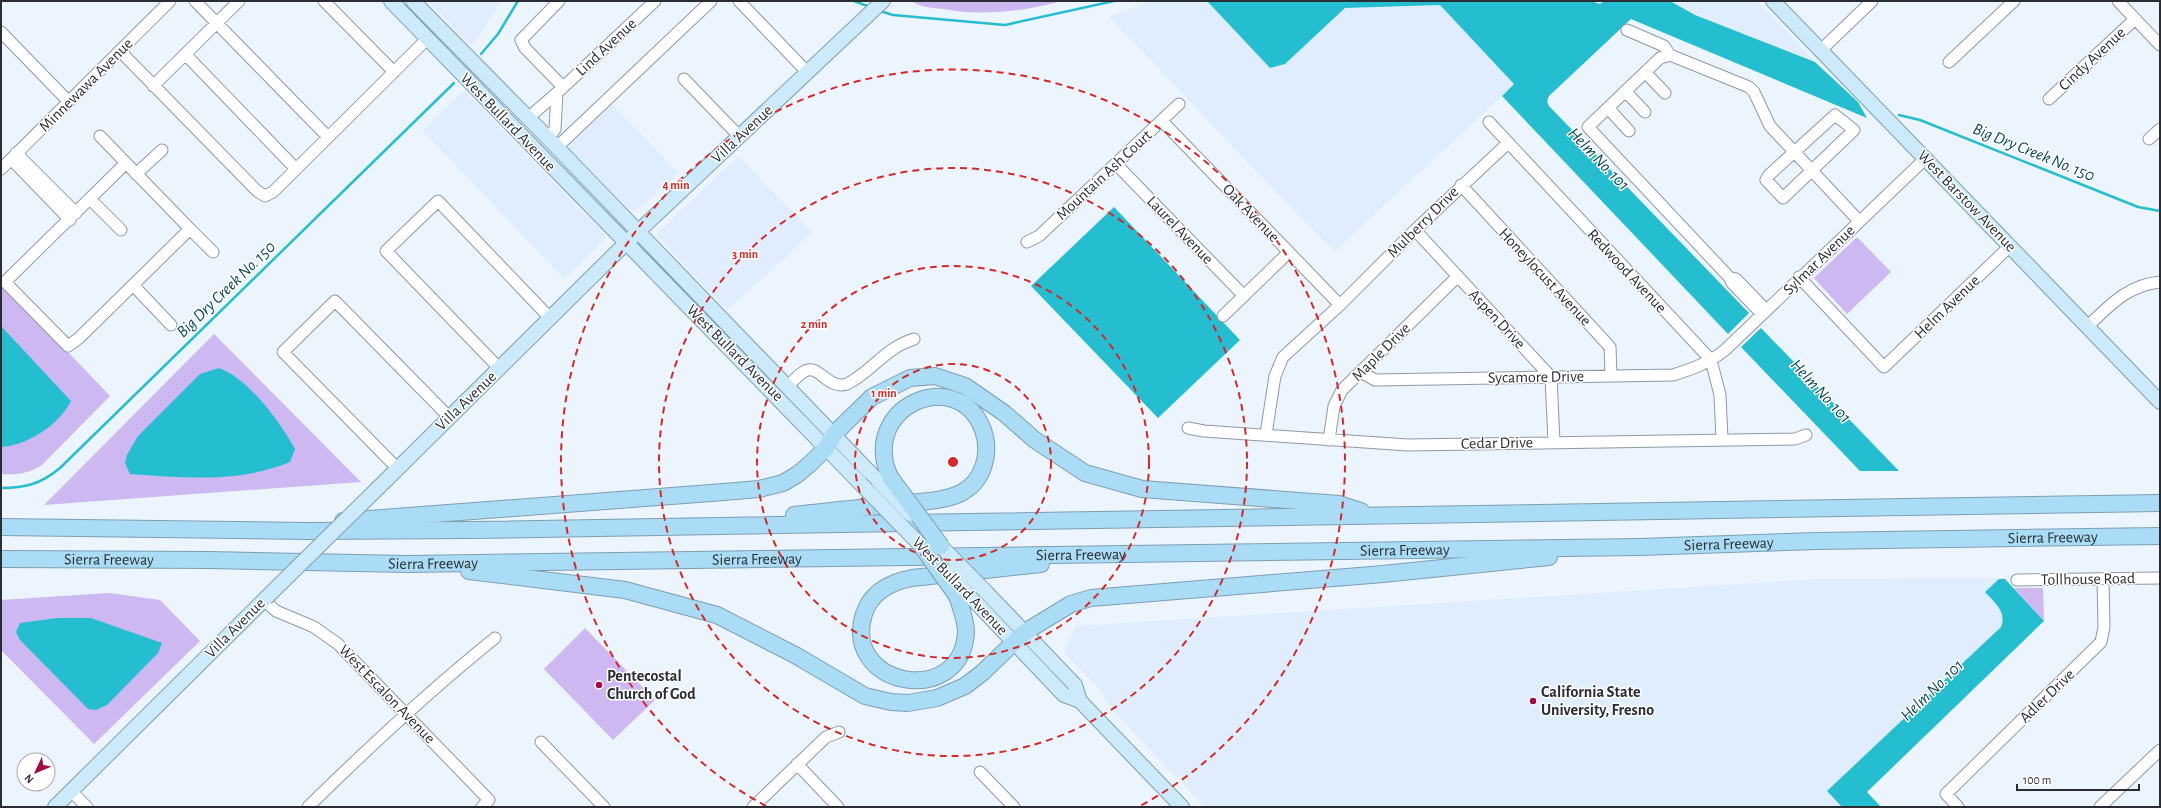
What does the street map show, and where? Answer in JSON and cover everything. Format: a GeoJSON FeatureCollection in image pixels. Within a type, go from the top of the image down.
{"type":"FeatureCollection","features":[{"type":"Feature","properties":{"kind":"highway"},"geometry":{"type":"LineString","coordinates":[[218,529],[759,489],[783,483],[798,474],[872,397],[910,378],[935,376],[965,386],[1004,413],[1035,440],[1085,472],[1142,490],[1339,504],[1376,516]]}},
{"type":"Feature","properties":{"kind":"highway"},"geometry":{"type":"LineString","coordinates":[[692,525],[924,501],[961,493],[970,487],[978,477],[986,459],[986,440],[979,421],[966,406],[947,398],[928,397],[909,404],[896,416],[889,425],[886,435],[884,458],[885,479],[941,546]]}},
{"type":"Feature","properties":{"kind":"highway","name":"Sierra Freeway"},"geometry":{"type":"LineString","coordinates":[[1,527],[471,530],[692,525],[1376,516],[2160,503]]}},
{"type":"Feature","properties":{"kind":"highway","name":"Sierra Freeway"},"geometry":{"type":"LineString","coordinates":[[1,559],[201,560],[408,564],[1148,552],[1640,547],[1816,541],[2160,536]]}},
{"type":"Feature","properties":{"kind":"highway"},"geometry":{"type":"LineString","coordinates":[[408,564],[625,590],[717,615],[794,655],[854,691],[891,702],[922,701],[952,692],[982,674],[1020,637],[1070,604],[1091,598],[1383,574],[1640,547]]}},
{"type":"Feature","properties":{"kind":"highway"},"geometry":{"type":"LineString","coordinates":[[923,548],[962,595],[966,631],[964,643],[952,664],[943,672],[922,681],[910,681],[889,675],[872,661],[863,641],[862,621],[865,612],[876,594],[898,581],[1148,552]]}},
{"type":"Feature","properties":{"kind":"main road","name":"West Bullard Avenue"},"geometry":{"type":"LineString","coordinates":[[391,1],[722,340],[830,441],[885,479]]}},
{"type":"Feature","properties":{"kind":"main road","name":"West Bullard Avenue"},"geometry":{"type":"LineString","coordinates":[[413,1],[788,386],[860,483],[923,548]]}},
{"type":"Feature","properties":{"kind":"main road","name":"Villa Avenue"},"geometry":{"type":"LineString","coordinates":[[55,807],[637,232],[883,1]]}},
{"type":"Feature","properties":{"kind":"main road","name":"West Barstow Avenue"},"geometry":{"type":"LineString","coordinates":[[1773,1],[2160,402]]}},
{"type":"Feature","properties":{"kind":"main road"},"geometry":{"type":"LineString","coordinates":[[428,38],[439,39],[461,62],[494,84]]}},
{"type":"Feature","properties":{"kind":"main road"},"geometry":{"type":"LineString","coordinates":[[722,340],[759,366],[778,385],[788,386]]}},
{"type":"Feature","properties":{"kind":"main road","name":"West Bullard Avenue"},"geometry":{"type":"LineString","coordinates":[[941,546],[986,592],[1064,695],[1080,701],[1182,807]]}},
{"type":"Feature","properties":{"kind":"main road","name":"West Bullard Avenue"},"geometry":{"type":"LineString","coordinates":[[962,595],[1020,637]]}},
{"type":"Feature","properties":{"kind":"street","name":"Minnewawa Avenue"},"geometry":{"type":"LineString","coordinates":[[1,169],[170,1]]}},
{"type":"Feature","properties":{"kind":"street"},"geometry":{"type":"LineString","coordinates":[[194,1],[328,137]]}},
{"type":"Feature","properties":{"kind":"street"},"geometry":{"type":"LineString","coordinates":[[153,86],[239,1]]}},
{"type":"Feature","properties":{"kind":"street"},"geometry":{"type":"LineString","coordinates":[[324,1],[394,72]]}},
{"type":"Feature","properties":{"kind":"street"},"geometry":{"type":"LineString","coordinates":[[552,143],[560,90],[525,48],[521,40],[559,1]]}},
{"type":"Feature","properties":{"kind":"street","name":"Lind Avenue"},"geometry":{"type":"LineString","coordinates":[[528,118],[655,1]]}},
{"type":"Feature","properties":{"kind":"street"},"geometry":{"type":"LineString","coordinates":[[552,143],[711,1]]}},
{"type":"Feature","properties":{"kind":"street"},"geometry":{"type":"LineString","coordinates":[[739,1],[807,72]]}},
{"type":"Feature","properties":{"kind":"street"},"geometry":{"type":"LineString","coordinates":[[1821,50],[1872,1]]}},
{"type":"Feature","properties":{"kind":"street"},"geometry":{"type":"LineString","coordinates":[[1949,62],[2014,1]]}},
{"type":"Feature","properties":{"kind":"street"},"geometry":{"type":"LineString","coordinates":[[2118,1],[2160,45]]}},
{"type":"Feature","properties":{"kind":"street","name":"Cindy Avenue"},"geometry":{"type":"LineString","coordinates":[[2049,99],[2135,18]]}},
{"type":"Feature","properties":{"kind":"street"},"geometry":{"type":"LineString","coordinates":[[1627,30],[1664,46],[1670,55],[1749,88],[1754,92],[1765,112],[1766,119],[1770,126],[1796,149],[1862,219]]}},
{"type":"Feature","properties":{"kind":"street"},"geometry":{"type":"LineString","coordinates":[[1,32],[69,102]]}},
{"type":"Feature","properties":{"kind":"street"},"geometry":{"type":"LineString","coordinates":[[120,52],[257,192],[265,196],[273,192],[428,38]]}},
{"type":"Feature","properties":{"kind":"street"},"geometry":{"type":"LineString","coordinates":[[186,55],[296,169]]}},
{"type":"Feature","properties":{"kind":"street"},"geometry":{"type":"LineString","coordinates":[[1670,55],[1660,58],[1588,127],[1730,278],[1732,283],[1764,312]]}},
{"type":"Feature","properties":{"kind":"street"},"geometry":{"type":"LineString","coordinates":[[1645,72],[1665,93]]}},
{"type":"Feature","properties":{"kind":"street"},"geometry":{"type":"LineString","coordinates":[[684,79],[739,136]]}},
{"type":"Feature","properties":{"kind":"street"},"geometry":{"type":"LineString","coordinates":[[1625,91],[1645,112]]}},
{"type":"Feature","properties":{"kind":"street","name":"Mountain Ash Court"},"geometry":{"type":"LineString","coordinates":[[1026,242],[1039,236],[1179,104]]}},
{"type":"Feature","properties":{"kind":"street"},"geometry":{"type":"LineString","coordinates":[[1608,108],[1629,130]]}},
{"type":"Feature","properties":{"kind":"street"},"geometry":{"type":"LineString","coordinates":[[1834,115],[1854,130],[1814,168],[1784,198],[1766,180],[1769,175],[1796,149],[1834,115]]}},
{"type":"Feature","properties":{"kind":"street","name":"Oak Avenue"},"geometry":{"type":"LineString","coordinates":[[1162,121],[1340,305]]}},
{"type":"Feature","properties":{"kind":"street","name":"Redwood Avenue"},"geometry":{"type":"LineString","coordinates":[[1489,122],[1711,360],[1720,395],[1722,439]]}},
{"type":"Feature","properties":{"kind":"street"},"geometry":{"type":"LineString","coordinates":[[2149,139],[2160,129]]}},
{"type":"Feature","properties":{"kind":"street"},"geometry":{"type":"LineString","coordinates":[[100,136],[214,252]]}},
{"type":"Feature","properties":{"kind":"street","name":"Mulberry Drive"},"geometry":{"type":"LineString","coordinates":[[1266,434],[1275,376],[1284,357],[1340,305],[1460,185],[1508,142]]}},
{"type":"Feature","properties":{"kind":"street"},"geometry":{"type":"LineString","coordinates":[[136,174],[162,150]]}},
{"type":"Feature","properties":{"kind":"street"},"geometry":{"type":"LineString","coordinates":[[13,156],[73,216]]}},
{"type":"Feature","properties":{"kind":"street","name":"Sylmar Avenue"},"geometry":{"type":"LineString","coordinates":[[1711,360],[1764,312],[1799,277],[1926,158]]}},
{"type":"Feature","properties":{"kind":"street"},"geometry":{"type":"LineString","coordinates":[[126,163],[6,282],[68,346],[79,338],[190,229]]}},
{"type":"Feature","properties":{"kind":"street","name":"Laurel Avenue"},"geometry":{"type":"LineString","coordinates":[[1116,164],[1244,296]]}},
{"type":"Feature","properties":{"kind":"street","name":"Honeylocust Avenue"},"geometry":{"type":"LineString","coordinates":[[1460,185],[1610,347],[1611,375]]}},
{"type":"Feature","properties":{"kind":"street"},"geometry":{"type":"LineString","coordinates":[[90,199],[121,230]]}},
{"type":"Feature","properties":{"kind":"street"},"geometry":{"type":"LineString","coordinates":[[499,368],[386,251],[438,201],[550,318]]}},
{"type":"Feature","properties":{"kind":"street","name":"Aspen Drive"},"geometry":{"type":"LineString","coordinates":[[1415,230],[1551,377]]}},
{"type":"Feature","properties":{"kind":"street","name":"Helm Avenue"},"geometry":{"type":"LineString","coordinates":[[1799,277],[1884,367],[2010,246]]}},
{"type":"Feature","properties":{"kind":"street"},"geometry":{"type":"LineString","coordinates":[[1223,316],[1290,252]]}},
{"type":"Feature","properties":{"kind":"street","name":"Maple Drive"},"geometry":{"type":"LineString","coordinates":[[1329,440],[1334,406],[1342,390],[1458,276]]}},
{"type":"Feature","properties":{"kind":"street"},"geometry":{"type":"LineString","coordinates":[[2088,326],[2113,302],[2129,291],[2139,286],[2160,282]]}},
{"type":"Feature","properties":{"kind":"street"},"geometry":{"type":"LineString","coordinates":[[133,285],[171,325]]}},
{"type":"Feature","properties":{"kind":"street"},"geometry":{"type":"LineString","coordinates":[[398,468],[283,352],[335,301],[449,417]]}},
{"type":"Feature","properties":{"kind":"street"},"geometry":{"type":"LineString","coordinates":[[788,386],[802,372],[810,370],[819,373],[831,384],[847,384],[899,344],[914,339]]}},
{"type":"Feature","properties":{"kind":"street","name":"Sycamore Drive"},"geometry":{"type":"LineString","coordinates":[[1361,372],[1374,380],[1673,375],[1711,360]]}},
{"type":"Feature","properties":{"kind":"street"},"geometry":{"type":"LineString","coordinates":[[1551,377],[1554,442]]}},
{"type":"Feature","properties":{"kind":"street","name":"Cedar Drive"},"geometry":{"type":"LineString","coordinates":[[1188,428],[1204,432],[1266,434],[1408,445],[1795,439],[1806,435]]}},
{"type":"Feature","properties":{"kind":"street","name":"Tollhouse Road"},"geometry":{"type":"LineString","coordinates":[[2017,580],[2160,578]]}},
{"type":"Feature","properties":{"kind":"street","name":"Adler Drive"},"geometry":{"type":"LineString","coordinates":[[1958,807],[1946,794],[2101,642],[2104,627],[2103,579]]}},
{"type":"Feature","properties":{"kind":"street","name":"West Escalon Avenue"},"geometry":{"type":"LineString","coordinates":[[265,599],[276,611],[324,633],[338,644],[407,713],[489,800],[482,807]]}},
{"type":"Feature","properties":{"kind":"street"},"geometry":{"type":"LineString","coordinates":[[308,807],[452,672],[495,638]]}},
{"type":"Feature","properties":{"kind":"street"},"geometry":{"type":"LineString","coordinates":[[753,807],[826,737],[839,732]]}},
{"type":"Feature","properties":{"kind":"street"},"geometry":{"type":"LineString","coordinates":[[541,742],[604,807]]}},
{"type":"Feature","properties":{"kind":"street"},"geometry":{"type":"LineString","coordinates":[[2100,807],[2160,750]]}},
{"type":"Feature","properties":{"kind":"street"},"geometry":{"type":"LineString","coordinates":[[797,764],[838,807]]}},
{"type":"Feature","properties":{"kind":"street"},"geometry":{"type":"LineString","coordinates":[[980,772],[1014,807]]}},
{"type":"Feature","properties":{"kind":"street"},"geometry":{"type":"LineString","coordinates":[[71,791],[87,807]]}},
{"type":"Feature","properties":{"kind":"shaded area"},"geometry":{"type":"Polygon","coordinates":[[[428,1],[501,1],[472,47],[428,1]]]}},
{"type":"Feature","properties":{"kind":"shaded area"},"geometry":{"type":"Polygon","coordinates":[[[912,1],[1062,1],[1032,8],[1002,12],[973,12],[930,8],[912,1]]]}},
{"type":"Feature","properties":{"kind":"shaded area"},"geometry":{"type":"Polygon","coordinates":[[[1151,1],[1207,1],[1270,68],[1285,64],[1345,8],[1440,5],[1515,84],[1334,252],[1109,17],[1151,1]]]}},
{"type":"Feature","properties":{"kind":"shaded area"},"geometry":{"type":"Polygon","coordinates":[[[1670,1],[1757,1],[1815,62],[1695,15],[1670,1]]]}},
{"type":"Feature","properties":{"kind":"shaded area"},"geometry":{"type":"Polygon","coordinates":[[[464,90],[605,235],[605,239],[565,279],[422,131],[464,90]]]}},
{"type":"Feature","properties":{"kind":"shaded area"},"geometry":{"type":"Polygon","coordinates":[[[603,95],[678,173],[636,211],[631,211],[558,136],[603,95]]]}},
{"type":"Feature","properties":{"kind":"shaded area"},"geometry":{"type":"Polygon","coordinates":[[[739,156],[812,232],[727,311],[658,237],[657,233],[739,156]]]}},
{"type":"Feature","properties":{"kind":"shaded area"},"geometry":{"type":"Polygon","coordinates":[[[1857,237],[1891,272],[1847,314],[1814,278],[1857,237]]]}},
{"type":"Feature","properties":{"kind":"shaded area"},"geometry":{"type":"Polygon","coordinates":[[[1,282],[110,396],[42,465],[27,472],[17,474],[1,474],[1,282]]]}},
{"type":"Feature","properties":{"kind":"shaded area"},"geometry":{"type":"Polygon","coordinates":[[[214,334],[361,482],[44,505],[214,334]]]}},
{"type":"Feature","properties":{"kind":"shaded area","name":"California State University, Fresno"},"geometry":{"type":"Polygon","coordinates":[[[2004,578],[2041,620],[1865,794],[1877,807],[1205,807],[1115,713],[1098,688],[1064,653],[1076,626],[1819,579],[2004,578]]]}},
{"type":"Feature","properties":{"kind":"shaded area"},"geometry":{"type":"Polygon","coordinates":[[[2014,588],[2043,588],[2044,621],[2014,588]]]}},
{"type":"Feature","properties":{"kind":"shaded area"},"geometry":{"type":"Polygon","coordinates":[[[109,593],[160,600],[200,641],[94,744],[1,650],[1,600],[109,593]]]}},
{"type":"Feature","properties":{"kind":"shaded area","name":"Pentecostal Church of God"},"geometry":{"type":"Polygon","coordinates":[[[585,628],[655,700],[613,740],[544,669],[585,628]]]}},
{"type":"Feature","properties":{"kind":"water","name":"Helm No. 101"},"geometry":{"type":"Polygon","coordinates":[[[1207,1],[1591,1],[1600,4],[1604,1],[1670,1],[1695,15],[1815,62],[1858,102],[1867,118],[1631,19],[1549,96],[1547,101],[1549,106],[1749,313],[1728,334],[1502,96],[1514,84],[1440,5],[1345,8],[1285,64],[1270,68],[1207,1]]]}},
{"type":"Feature","properties":{"kind":"water"},"geometry":{"type":"Polygon","coordinates":[[[1114,207],[1240,340],[1158,418],[1031,286],[1114,207]]]}},
{"type":"Feature","properties":{"kind":"water"},"geometry":{"type":"Polygon","coordinates":[[[1,326],[71,401],[59,418],[42,432],[21,443],[1,447],[1,326]]]}},
{"type":"Feature","properties":{"kind":"water","name":"Helm No. 101"},"geometry":{"type":"Polygon","coordinates":[[[1761,328],[1899,471],[1860,471],[1741,347],[1761,328]]]}},
{"type":"Feature","properties":{"kind":"water"},"geometry":{"type":"Polygon","coordinates":[[[219,368],[241,382],[263,402],[281,426],[295,449],[290,462],[271,469],[232,476],[171,477],[130,474],[125,463],[127,455],[138,436],[200,374],[219,368]]]}},
{"type":"Feature","properties":{"kind":"water"},"geometry":{"type":"Polygon","coordinates":[[[1999,579],[2005,579],[2044,621],[1867,792],[1881,807],[1842,807],[1827,791],[2001,627],[2001,612],[1985,592],[1999,579]]]}},
{"type":"Feature","properties":{"kind":"water"},"geometry":{"type":"Polygon","coordinates":[[[57,618],[91,618],[162,643],[158,653],[107,705],[96,710],[88,709],[20,640],[16,632],[20,623],[57,618]]]}},
{"type":"Feature","properties":{"kind":"waterway","name":"Big Dry Creek No. 150"},"geometry":{"type":"LineString","coordinates":[[481,54],[498,34],[518,1]]}},
{"type":"Feature","properties":{"kind":"waterway","name":"Big Dry Creek No. 150"},"geometry":{"type":"LineString","coordinates":[[854,1],[870,7]]}},
{"type":"Feature","properties":{"kind":"waterway","name":"Big Dry Creek No. 150"},"geometry":{"type":"LineString","coordinates":[[880,11],[893,15],[1005,25],[1114,1]]}},
{"type":"Feature","properties":{"kind":"waterway","name":"Big Dry Creek No. 150"},"geometry":{"type":"LineString","coordinates":[[1,488],[32,484],[46,478],[60,468],[454,83]]}},
{"type":"Feature","properties":{"kind":"waterway","name":"Big Dry Creek No. 150"},"geometry":{"type":"LineString","coordinates":[[1899,115],[1920,120],[2138,207],[2160,211]]}},
{"type":"Feature","properties":{"kind":"place","name":"Pentecostal Church of God"},"geometry":{"type":"Point","coordinates":[599,685]}},
{"type":"Feature","properties":{"kind":"place","name":"California State University, Fresno"},"geometry":{"type":"Point","coordinates":[1533,701]}}]}
